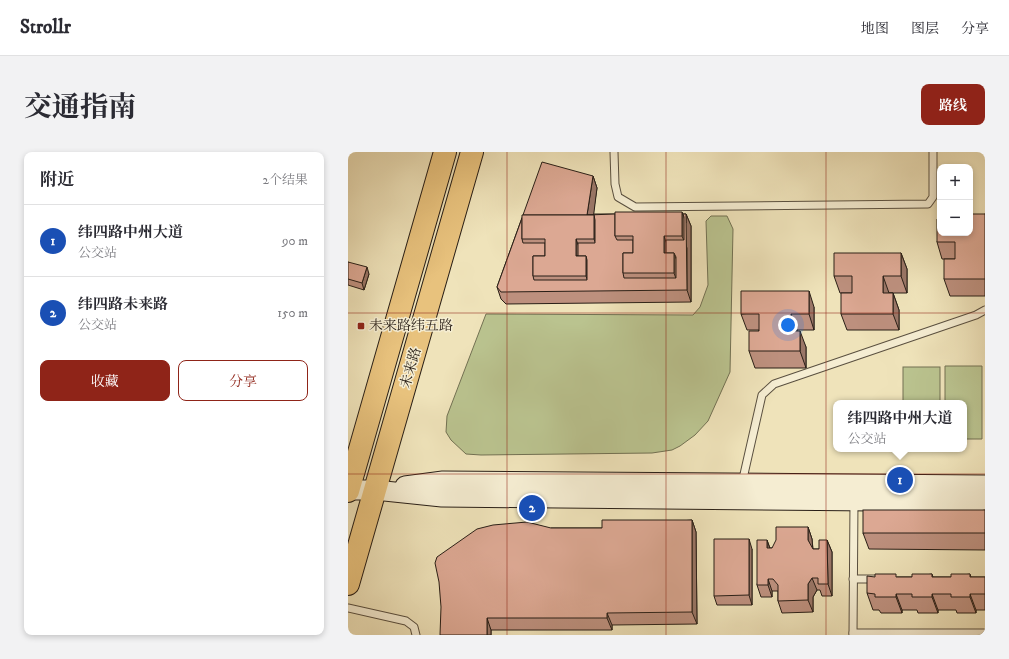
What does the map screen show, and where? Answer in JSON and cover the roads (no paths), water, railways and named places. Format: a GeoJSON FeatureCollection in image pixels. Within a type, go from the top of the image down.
{"type":"FeatureCollection","features":[{"type":"Feature","properties":{"kind":"main road","name":"未来路"},"geometry":{"type":"LineString","coordinates":[[348,491],[445,152]]}},
{"type":"Feature","properties":{"kind":"main road","name":"未来路"},"geometry":{"type":"LineString","coordinates":[[348,584],[472,152]]}},
{"type":"Feature","properties":{"kind":"street"},"geometry":{"type":"LineString","coordinates":[[348,491],[376,490],[443,481],[985,485]]}},
{"type":"Feature","properties":{"kind":"street"},"geometry":{"type":"LineString","coordinates":[[376,490],[442,497],[985,502]]}},
{"type":"Feature","properties":{"kind":"lane"},"geometry":{"type":"LineString","coordinates":[[614,152],[615,184],[618,198],[635,207],[643,207],[928,204],[933,198],[934,152]]}},
{"type":"Feature","properties":{"kind":"lane"},"geometry":{"type":"LineString","coordinates":[[742,483],[762,395],[774,384],[976,315],[985,310]]}},
{"type":"Feature","properties":{"kind":"lane"},"geometry":{"type":"LineString","coordinates":[[854,500],[853,634],[985,633]]}},
{"type":"Feature","properties":{"kind":"lane"},"geometry":{"type":"LineString","coordinates":[[853,579],[884,579]]}},
{"type":"Feature","properties":{"kind":"lane"},"geometry":{"type":"LineString","coordinates":[[348,608],[406,621],[414,627],[416,635]]}},
{"type":"Feature","properties":{"kind":"place","name":"未来路纬五路"},"geometry":{"type":"Point","coordinates":[361,326]}},
{"type":"Feature","properties":{"kind":"place","name":"纬四路中州大道"},"geometry":{"type":"Point","coordinates":[900,480]}},
{"type":"Feature","properties":{"kind":"place","name":"纬四路未来路"},"geometry":{"type":"Point","coordinates":[532,508]}}]}
